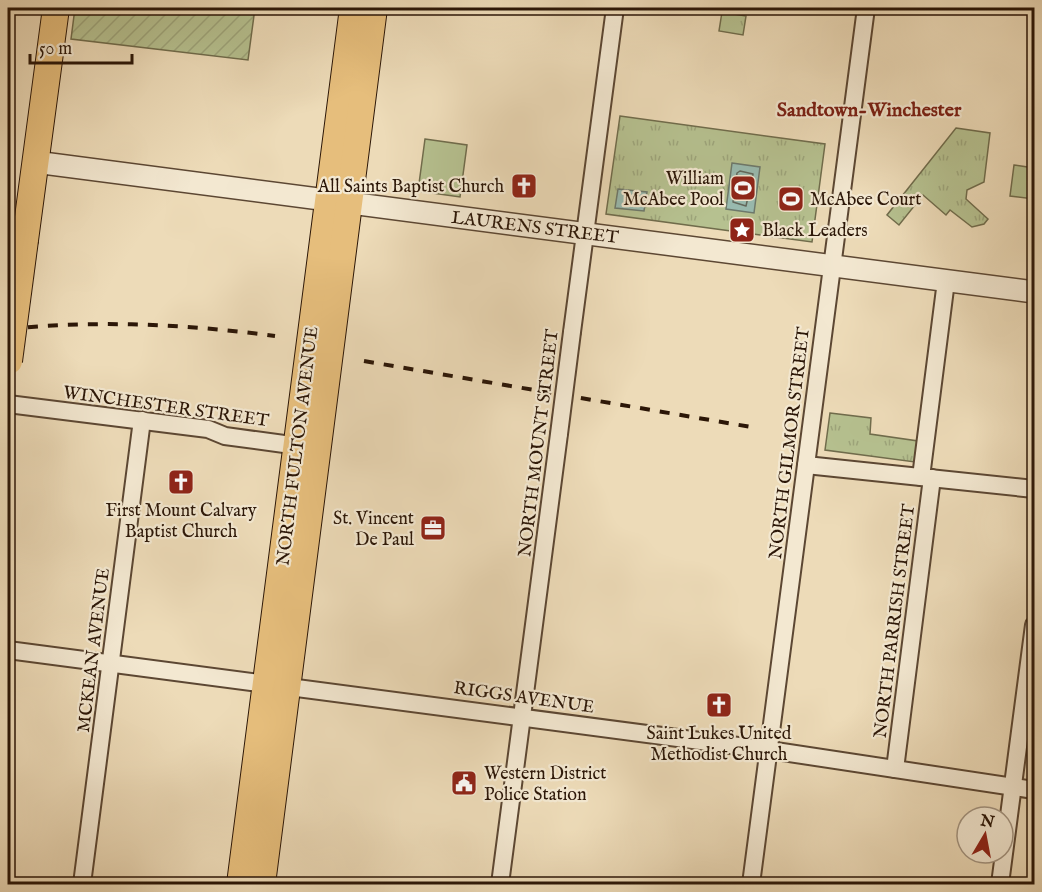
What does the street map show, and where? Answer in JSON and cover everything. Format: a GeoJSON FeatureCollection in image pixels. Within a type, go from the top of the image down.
{"type":"FeatureCollection","features":[{"type":"Feature","properties":{"kind":"main road"},"geometry":{"type":"LineString","coordinates":[[8,367],[56,8]]}},
{"type":"Feature","properties":{"kind":"main road","name":"NORTH FULTON AVENUE"},"geometry":{"type":"LineString","coordinates":[[339,202],[353,8]]}},
{"type":"Feature","properties":{"kind":"main road","name":"NORTH FULTON AVENUE"},"geometry":{"type":"LineString","coordinates":[[262,885],[277,685],[307,447],[339,202],[374,8]]}},
{"type":"Feature","properties":{"kind":"main road","name":"NORTH FULTON AVENUE"},"geometry":{"type":"LineString","coordinates":[[240,885],[277,685]]}},
{"type":"Feature","properties":{"kind":"street","name":"NORTH MOUNT STREET"},"geometry":{"type":"LineString","coordinates":[[500,885],[615,8]]}},
{"type":"Feature","properties":{"kind":"street","name":"NORTH GILMOR STREET"},"geometry":{"type":"LineString","coordinates":[[751,885],[866,8]]}},
{"type":"Feature","properties":{"kind":"street","name":"LAURENS STREET"},"geometry":{"type":"LineString","coordinates":[[35,162],[1035,292]]}},
{"type":"Feature","properties":{"kind":"street","name":"NORTH PARRISH STREET"},"geometry":{"type":"LineString","coordinates":[[895,769],[946,281]]}},
{"type":"Feature","properties":{"kind":"street","name":"WINCHESTER STREET"},"geometry":{"type":"LineString","coordinates":[[8,404],[208,429],[225,436],[307,447]]}},
{"type":"Feature","properties":{"kind":"street","name":"MCKEAN AVENUE"},"geometry":{"type":"LineString","coordinates":[[82,885],[142,420]]}},
{"type":"Feature","properties":{"kind":"street"},"geometry":{"type":"LineString","coordinates":[[806,465],[1035,489]]}},
{"type":"Feature","properties":{"kind":"street"},"geometry":{"type":"LineString","coordinates":[[1000,885],[1035,625]]}},
{"type":"Feature","properties":{"kind":"street","name":"RIGGS AVENUE"},"geometry":{"type":"LineString","coordinates":[[8,650],[769,750],[1035,790]]}},
{"type":"Feature","properties":{"kind":"green space"},"geometry":{"type":"Polygon","coordinates":[[[75,8],[255,8],[248,60],[71,39],[75,8]]]}},
{"type":"Feature","properties":{"kind":"green space"},"geometry":{"type":"Polygon","coordinates":[[[722,12],[746,16],[743,35],[719,31],[722,12]]]}},
{"type":"Feature","properties":{"kind":"green space"},"geometry":{"type":"Polygon","coordinates":[[[620,116],[825,144],[812,242],[606,214],[620,116]]]}},
{"type":"Feature","properties":{"kind":"green space"},"geometry":{"type":"Polygon","coordinates":[[[956,128],[990,133],[984,182],[967,190],[966,199],[988,219],[984,224],[972,227],[950,210],[946,215],[923,195],[899,225],[887,215],[956,128]]]}},
{"type":"Feature","properties":{"kind":"green space"},"geometry":{"type":"Polygon","coordinates":[[[425,139],[467,145],[460,197],[418,191],[425,139]]]}},
{"type":"Feature","properties":{"kind":"green space"},"geometry":{"type":"Polygon","coordinates":[[[1014,165],[1034,168],[1034,199],[1010,196],[1014,165]]]}},
{"type":"Feature","properties":{"kind":"green space"},"geometry":{"type":"Polygon","coordinates":[[[830,413],[871,418],[870,434],[918,441],[915,462],[825,450],[830,413]]]}},
{"type":"Feature","properties":{"kind":"water","name":"William McAbee Pool"},"geometry":{"type":"Polygon","coordinates":[[[732,163],[760,167],[754,213],[726,209],[732,163]]]}},
{"type":"Feature","properties":{"kind":"water"},"geometry":{"type":"Polygon","coordinates":[[[618,189],[647,192],[644,211],[615,208],[618,189]]]}},
{"type":"Feature","properties":{"kind":"railway"},"geometry":{"type":"LineString","coordinates":[[8,329],[108,324],[175,326],[275,336]]}},
{"type":"Feature","properties":{"kind":"railway"},"geometry":{"type":"LineString","coordinates":[[364,361],[751,427]]}},
{"type":"Feature","properties":{"kind":"place","name":"All Saints Baptist Church"},"geometry":{"type":"Point","coordinates":[524,186]}},
{"type":"Feature","properties":{"kind":"place","name":"William McAbee Pool"},"geometry":{"type":"Point","coordinates":[743,188]}},
{"type":"Feature","properties":{"kind":"place","name":"McAbee Court"},"geometry":{"type":"Point","coordinates":[791,199]}},
{"type":"Feature","properties":{"kind":"place","name":"Black Leaders"},"geometry":{"type":"Point","coordinates":[742,230]}},
{"type":"Feature","properties":{"kind":"place","name":"First Mount Calvary Baptist Church"},"geometry":{"type":"Point","coordinates":[181,482]}},
{"type":"Feature","properties":{"kind":"place","name":"St. Vincent De Paul"},"geometry":{"type":"Point","coordinates":[433,528]}},
{"type":"Feature","properties":{"kind":"place","name":"Saint Lukes United Methodist Church"},"geometry":{"type":"Point","coordinates":[719,705]}},
{"type":"Feature","properties":{"kind":"place","name":"Western District Police Station"},"geometry":{"type":"Point","coordinates":[464,783]}},
{"type":"Feature","properties":{"kind":"district","name":"Sandtown-Winchester"},"geometry":{"type":"Point","coordinates":[869,109]}}]}
